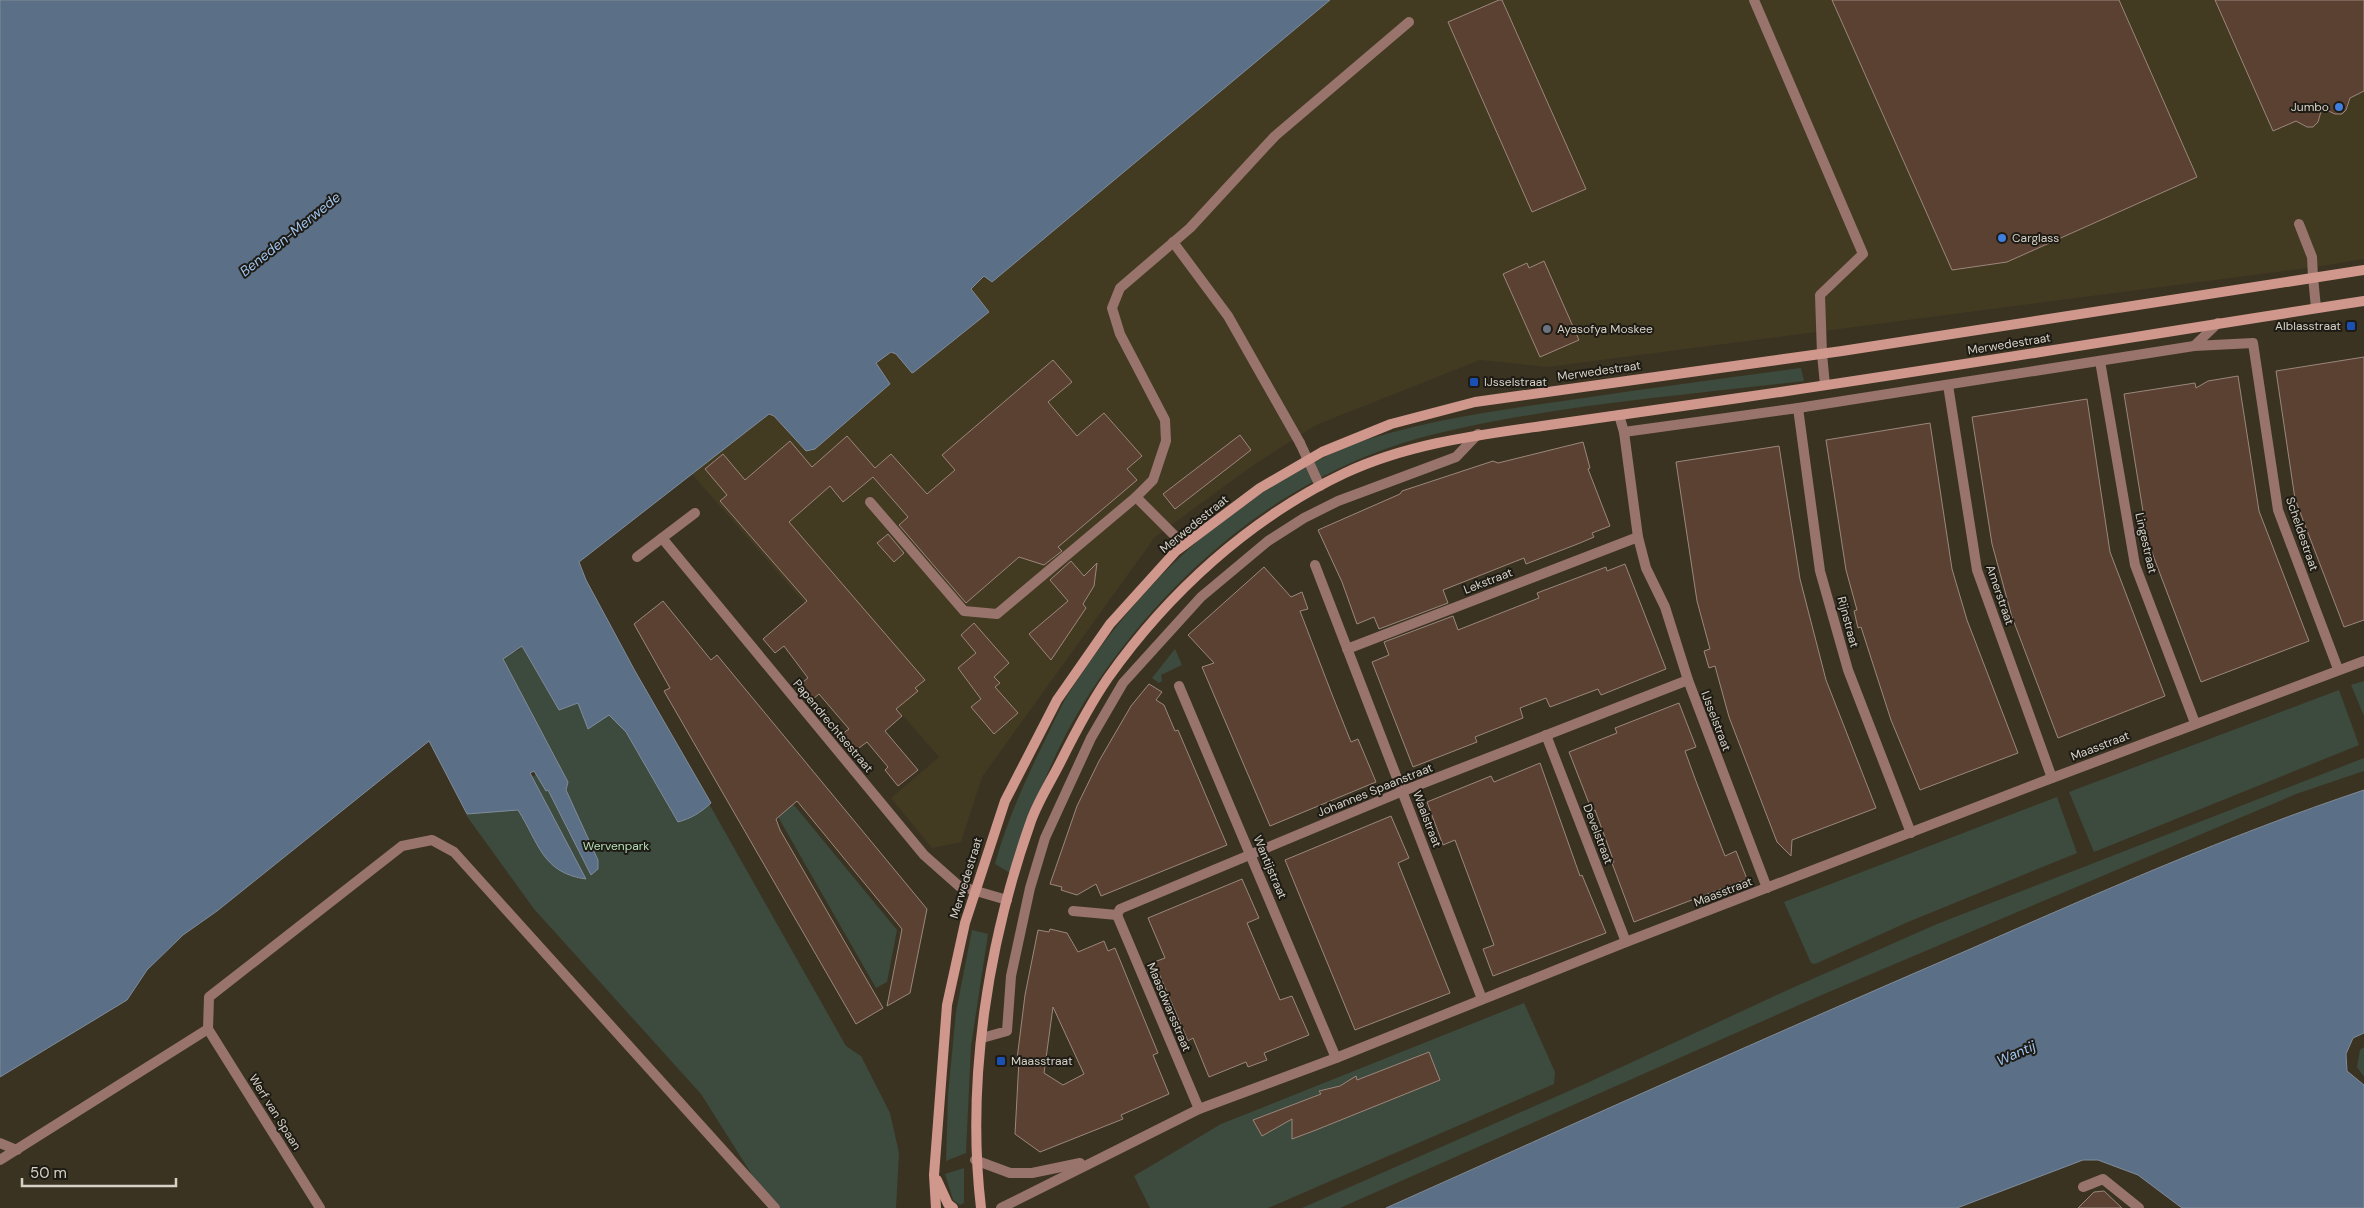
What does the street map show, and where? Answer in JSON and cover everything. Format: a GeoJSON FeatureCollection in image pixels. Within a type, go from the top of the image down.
{"type":"FeatureCollection","features":[{"type":"Feature","properties":{"kind":"main road","name":"Merwedestraat"},"geometry":{"type":"LineString","coordinates":[[936,1208],[934,1175],[947,1005],[974,891],[1005,801],[1057,700],[1110,624],[1176,551],[1260,488],[1322,452],[1391,424],[1475,402],[1822,354],[2364,270]]}},
{"type":"Feature","properties":{"kind":"main road","name":"Merwedestraat"},"geometry":{"type":"LineString","coordinates":[[981,1208],[975,1160],[982,1038],[988,982],[1007,900],[1032,817],[1074,736],[1106,680],[1151,624],[1208,564],[1279,510],[1348,471],[1402,450],[1478,434],[1825,385],[2364,301]]}},
{"type":"Feature","properties":{"kind":"main road"},"geometry":{"type":"LineString","coordinates":[[934,1175],[948,1204],[953,1208]]}},
{"type":"Feature","properties":{"kind":"street"},"geometry":{"type":"LineString","coordinates":[[1754,0],[1863,254],[1820,295],[1825,385]]}},
{"type":"Feature","properties":{"kind":"street"},"geometry":{"type":"LineString","coordinates":[[870,502],[964,611],[997,614],[1136,497],[1153,480],[1166,441],[1166,420],[1120,334],[1112,308],[1120,288],[1190,228],[1275,136],[1408,22]]}},
{"type":"Feature","properties":{"kind":"street"},"geometry":{"type":"LineString","coordinates":[[2299,224],[2312,257],[2316,308]]}},
{"type":"Feature","properties":{"kind":"street"},"geometry":{"type":"LineString","coordinates":[[1173,242],[1228,316],[1300,443],[1320,486]]}},
{"type":"Feature","properties":{"kind":"street"},"geometry":{"type":"LineString","coordinates":[[1624,432],[1798,408],[2194,346],[2218,324]]}},
{"type":"Feature","properties":{"kind":"street","name":"Scheldestraat"},"geometry":{"type":"LineString","coordinates":[[2194,346],[2252,343],[2278,510],[2338,669]]}},
{"type":"Feature","properties":{"kind":"street","name":"Lingestraat"},"geometry":{"type":"LineString","coordinates":[[2100,361],[2135,565],[2195,723]]}},
{"type":"Feature","properties":{"kind":"street","name":"Amerstraat"},"geometry":{"type":"LineString","coordinates":[[1948,385],[1978,570],[2052,778]]}},
{"type":"Feature","properties":{"kind":"street","name":"Rijnstraat"},"geometry":{"type":"LineString","coordinates":[[1798,408],[1820,571],[1848,670],[1910,833]]}},
{"type":"Feature","properties":{"kind":"street","name":"IJsselstraat"},"geometry":{"type":"LineString","coordinates":[[1619,415],[1624,432],[1638,537],[1646,568],[1665,607],[1688,680],[1767,888]]}},
{"type":"Feature","properties":{"kind":"street"},"geometry":{"type":"LineString","coordinates":[[982,1038],[1007,1032],[1010,976],[1030,888],[1046,838],[1091,738],[1123,683],[1201,597],[1268,542],[1304,518],[1338,501],[1402,475],[1456,457],[1478,434]]}},
{"type":"Feature","properties":{"kind":"street"},"geometry":{"type":"LineString","coordinates":[[1136,497],[1184,545]]}},
{"type":"Feature","properties":{"kind":"street"},"geometry":{"type":"LineString","coordinates":[[637,557],[695,513]]}},
{"type":"Feature","properties":{"kind":"street","name":"Lekstraat"},"geometry":{"type":"LineString","coordinates":[[1347,649],[1638,537]]}},
{"type":"Feature","properties":{"kind":"street","name":"Papendrechtsestraat"},"geometry":{"type":"LineString","coordinates":[[662,538],[924,855],[959,886],[1007,900]]}},
{"type":"Feature","properties":{"kind":"street","name":"Waalstraat"},"geometry":{"type":"LineString","coordinates":[[1315,565],[1482,999]]}},
{"type":"Feature","properties":{"kind":"street","name":"Maasstraat"},"geometry":{"type":"LineString","coordinates":[[1001,1208],[1199,1109],[1336,1058],[1626,942],[2195,723],[2364,661]]}},
{"type":"Feature","properties":{"kind":"street","name":"Johannes Spaanstraat"},"geometry":{"type":"LineString","coordinates":[[1117,916],[1120,909],[1251,853],[1403,791],[1688,680]]}},
{"type":"Feature","properties":{"kind":"street","name":"Wantijstraat"},"geometry":{"type":"LineString","coordinates":[[1179,686],[1336,1058]]}},
{"type":"Feature","properties":{"kind":"street","name":"Develstraat"},"geometry":{"type":"LineString","coordinates":[[1546,735],[1626,942]]}},
{"type":"Feature","properties":{"kind":"street"},"geometry":{"type":"LineString","coordinates":[[0,1160],[208,1029],[209,998],[402,846],[432,840],[454,852],[775,1208]]}},
{"type":"Feature","properties":{"kind":"street"},"geometry":{"type":"LineString","coordinates":[[1074,911],[1117,916]]}},
{"type":"Feature","properties":{"kind":"street","name":"Maasdwarsstraat"},"geometry":{"type":"LineString","coordinates":[[1117,916],[1199,1109]]}},
{"type":"Feature","properties":{"kind":"street","name":"Werf van Spaan"},"geometry":{"type":"LineString","coordinates":[[208,1029],[320,1208]]}},
{"type":"Feature","properties":{"kind":"street"},"geometry":{"type":"LineString","coordinates":[[0,1143],[17,1150]]}},
{"type":"Feature","properties":{"kind":"street","name":"Maasstraat"},"geometry":{"type":"LineString","coordinates":[[975,1160],[1010,1173],[1032,1174],[1096,1160]]}},
{"type":"Feature","properties":{"kind":"street"},"geometry":{"type":"LineString","coordinates":[[2083,1187],[2103,1179],[2139,1208]]}},
{"type":"Feature","properties":{"kind":"shaded area"},"geometry":{"type":"Polygon","coordinates":[[[1222,0],[2364,0],[2364,259],[2315,267],[1547,367],[1480,360],[1316,425],[1252,466],[1155,537],[982,777],[961,842],[932,848],[891,798],[939,757],[692,474],[1222,0]]]}},
{"type":"Feature","properties":{"kind":"green space"},"geometry":{"type":"Polygon","coordinates":[[[1801,368],[1804,381],[1570,409],[1523,416],[1431,435],[1380,451],[1331,472],[1285,498],[1241,529],[1200,563],[1162,601],[1127,641],[1082,706],[1057,752],[1028,824],[1012,874],[995,864],[1005,832],[1030,770],[1062,705],[1097,651],[1150,588],[1179,558],[1242,506],[1277,483],[1350,445],[1434,422],[1519,407],[1801,368]]]}},
{"type":"Feature","properties":{"kind":"green space","name":"Wervenpark"},"geometry":{"type":"Polygon","coordinates":[[[521,645],[559,710],[634,671],[846,1046],[861,1056],[890,1113],[899,1153],[896,1208],[773,1208],[701,1094],[534,909],[466,815],[558,762],[503,661],[505,656],[519,650],[521,645]]]}},
{"type":"Feature","properties":{"kind":"green space"},"geometry":{"type":"Polygon","coordinates":[[[1175,649],[1182,665],[1161,675],[1162,681],[1159,683],[1152,678],[1175,649]]]}},
{"type":"Feature","properties":{"kind":"green space"},"geometry":{"type":"Polygon","coordinates":[[[2364,681],[2364,716],[2351,685],[2364,681]]]}},
{"type":"Feature","properties":{"kind":"green space"},"geometry":{"type":"Polygon","coordinates":[[[2339,690],[2359,745],[2094,852],[2069,792],[2339,690]]]}},
{"type":"Feature","properties":{"kind":"green space"},"geometry":{"type":"Polygon","coordinates":[[[752,754],[897,930],[887,982],[876,988],[745,759],[752,754]]]}},
{"type":"Feature","properties":{"kind":"green space"},"geometry":{"type":"Polygon","coordinates":[[[2364,758],[2364,771],[2296,794],[1824,994],[1340,1208],[1302,1208],[1587,1083],[1792,988],[1937,924],[2364,758]]]}},
{"type":"Feature","properties":{"kind":"green space"},"geometry":{"type":"Polygon","coordinates":[[[2057,797],[2077,853],[1908,922],[1815,964],[1811,963],[1784,902],[2057,797]]]}},
{"type":"Feature","properties":{"kind":"green space"},"geometry":{"type":"Polygon","coordinates":[[[972,930],[988,934],[971,1046],[966,1153],[946,1161],[948,1095],[956,1012],[972,930]]]}},
{"type":"Feature","properties":{"kind":"green space"},"geometry":{"type":"Polygon","coordinates":[[[1524,1003],[1555,1072],[1554,1084],[1268,1208],[1150,1208],[1134,1176],[1221,1124],[1524,1003]]]}},
{"type":"Feature","properties":{"kind":"green space"},"geometry":{"type":"Polygon","coordinates":[[[2364,1047],[2364,1077],[2357,1067],[2360,1050],[2364,1047]]]}},
{"type":"Feature","properties":{"kind":"green space"},"geometry":{"type":"Polygon","coordinates":[[[964,1168],[964,1203],[960,1205],[953,1200],[945,1174],[964,1168]]]}},
{"type":"Feature","properties":{"kind":"water","name":"Beneden-Merwede"},"geometry":{"type":"Polygon","coordinates":[[[0,0],[1330,0],[992,282],[984,276],[971,289],[989,312],[914,372],[912,373],[896,354],[891,352],[876,363],[890,384],[815,449],[806,451],[774,416],[769,414],[579,562],[586,580],[635,671],[711,803],[703,810],[692,817],[678,822],[626,732],[609,715],[588,729],[578,703],[559,710],[522,646],[503,659],[568,782],[566,790],[598,860],[598,869],[591,875],[548,790],[546,791],[534,771],[530,773],[586,879],[571,876],[560,870],[543,855],[518,810],[467,814],[429,741],[217,911],[183,935],[147,970],[127,1000],[0,1077],[0,0]]]}},
{"type":"Feature","properties":{"kind":"water","name":"Wantij"},"geometry":{"type":"Polygon","coordinates":[[[2364,790],[2364,1033],[2353,1038],[2346,1054],[2347,1071],[2364,1085],[2364,1208],[2182,1208],[2138,1175],[2098,1160],[2083,1160],[1957,1208],[1386,1208],[1749,1046],[2115,886],[2263,826],[2364,790]]]}},
{"type":"Feature","properties":{"kind":"building"},"geometry":{"type":"Polygon","coordinates":[[[1502,0],[1586,189],[1532,212],[1448,22],[1502,0]]]}},
{"type":"Feature","properties":{"kind":"building"},"geometry":{"type":"Polygon","coordinates":[[[1832,0],[2119,0],[2197,177],[2007,262],[1952,270],[1832,0]]]}},
{"type":"Feature","properties":{"kind":"building"},"geometry":{"type":"Polygon","coordinates":[[[2215,0],[2364,0],[2364,91],[2350,98],[2346,110],[2342,114],[2335,114],[2322,108],[2318,122],[2313,127],[2307,127],[2296,121],[2273,131],[2215,0]]]}},
{"type":"Feature","properties":{"kind":"building"},"geometry":{"type":"Polygon","coordinates":[[[1544,261],[1579,340],[1540,357],[1503,274],[1527,263],[1529,268],[1544,261]]]}},
{"type":"Feature","properties":{"kind":"building"},"geometry":{"type":"Polygon","coordinates":[[[2364,357],[2364,620],[2344,627],[2295,499],[2276,371],[2364,357]]]}},
{"type":"Feature","properties":{"kind":"building"},"geometry":{"type":"Polygon","coordinates":[[[1053,360],[1072,382],[1048,402],[1077,436],[1104,413],[1142,456],[1127,469],[1137,480],[1058,547],[1062,551],[1044,565],[1019,557],[966,603],[899,525],[908,517],[873,477],[843,502],[830,486],[789,522],[925,680],[915,688],[918,691],[896,709],[902,716],[885,731],[918,770],[898,786],[885,770],[888,767],[867,742],[855,751],[842,734],[849,729],[819,694],[813,699],[800,684],[808,678],[784,646],[775,653],[763,639],[807,601],[720,501],[727,495],[705,469],[723,454],[745,480],[790,441],[812,467],[847,436],[875,468],[891,454],[927,494],[955,470],[942,455],[1053,360]]]}},
{"type":"Feature","properties":{"kind":"building"},"geometry":{"type":"Polygon","coordinates":[[[2238,376],[2259,511],[2309,641],[2201,682],[2148,542],[2124,394],[2195,383],[2196,388],[2208,381],[2238,376]]]}},
{"type":"Feature","properties":{"kind":"building"},"geometry":{"type":"Polygon","coordinates":[[[2087,399],[2110,552],[2165,696],[2058,738],[2012,617],[1992,544],[1972,417],[2087,399]]]}},
{"type":"Feature","properties":{"kind":"building"},"geometry":{"type":"Polygon","coordinates":[[[1930,423],[1952,569],[1967,620],[2018,753],[1920,790],[1891,720],[1861,627],[1858,628],[1854,611],[1857,610],[1846,570],[1826,440],[1930,423]]]}},
{"type":"Feature","properties":{"kind":"building"},"geometry":{"type":"Polygon","coordinates":[[[1240,435],[1251,450],[1175,509],[1163,494],[1240,435]]]}},
{"type":"Feature","properties":{"kind":"building"},"geometry":{"type":"Polygon","coordinates":[[[1583,442],[1590,468],[1588,469],[1610,526],[1592,533],[1594,537],[1526,564],[1524,558],[1443,590],[1448,603],[1379,629],[1374,617],[1357,624],[1342,582],[1318,530],[1400,494],[1402,491],[1493,461],[1498,463],[1583,442]]]}},
{"type":"Feature","properties":{"kind":"building"},"geometry":{"type":"Polygon","coordinates":[[[1779,446],[1800,579],[1826,680],[1876,808],[1792,840],[1791,856],[1777,842],[1729,717],[1715,666],[1709,668],[1704,651],[1710,649],[1697,601],[1676,462],[1779,446]]]}},
{"type":"Feature","properties":{"kind":"building"},"geometry":{"type":"Polygon","coordinates":[[[888,534],[904,553],[894,562],[877,543],[888,534]]]}},
{"type":"Feature","properties":{"kind":"building"},"geometry":{"type":"Polygon","coordinates":[[[1071,561],[1084,576],[1097,563],[1094,586],[1083,604],[1086,608],[1051,660],[1029,634],[1068,601],[1050,580],[1071,561]]]}},
{"type":"Feature","properties":{"kind":"building"},"geometry":{"type":"Polygon","coordinates":[[[1625,564],[1666,669],[1601,695],[1598,689],[1550,707],[1546,698],[1520,708],[1523,718],[1475,737],[1477,742],[1413,767],[1372,662],[1389,655],[1384,642],[1453,616],[1458,630],[1539,598],[1537,593],[1606,567],[1607,571],[1625,564]]]}},
{"type":"Feature","properties":{"kind":"building"},"geometry":{"type":"Polygon","coordinates":[[[1264,567],[1291,597],[1302,592],[1308,609],[1300,611],[1333,697],[1351,742],[1358,739],[1376,782],[1270,826],[1202,667],[1214,663],[1188,635],[1264,567]]]}},
{"type":"Feature","properties":{"kind":"building"},"geometry":{"type":"Polygon","coordinates":[[[663,601],[711,660],[717,655],[927,909],[910,993],[887,1006],[902,929],[797,801],[776,819],[780,830],[883,1008],[856,1024],[664,691],[670,688],[634,624],[663,601]]]}},
{"type":"Feature","properties":{"kind":"building"},"geometry":{"type":"Polygon","coordinates":[[[974,623],[1009,663],[994,677],[1000,683],[995,687],[1018,713],[994,734],[971,707],[981,699],[958,668],[976,653],[961,635],[974,623]]]}},
{"type":"Feature","properties":{"kind":"building"},"geometry":{"type":"Polygon","coordinates":[[[1149,684],[1162,692],[1156,700],[1164,705],[1175,731],[1178,730],[1227,845],[1101,896],[1096,884],[1077,895],[1061,890],[1062,887],[1050,884],[1077,806],[1099,761],[1131,706],[1149,684]]]}},
{"type":"Feature","properties":{"kind":"building"},"geometry":{"type":"Polygon","coordinates":[[[1679,703],[1696,747],[1685,751],[1697,784],[1725,856],[1736,851],[1747,879],[1634,922],[1595,810],[1592,811],[1569,752],[1617,733],[1615,728],[1679,703]]]}},
{"type":"Feature","properties":{"kind":"building"},"geometry":{"type":"Polygon","coordinates":[[[1540,763],[1580,876],[1582,875],[1606,933],[1493,976],[1483,949],[1494,945],[1455,840],[1443,845],[1427,802],[1491,776],[1494,782],[1540,763]]]}},
{"type":"Feature","properties":{"kind":"building"},"geometry":{"type":"Polygon","coordinates":[[[1391,816],[1409,858],[1398,863],[1450,993],[1355,1030],[1285,860],[1391,816]]]}},
{"type":"Feature","properties":{"kind":"building"},"geometry":{"type":"Polygon","coordinates":[[[1242,879],[1259,918],[1247,923],[1280,1000],[1292,996],[1309,1035],[1264,1053],[1267,1060],[1248,1067],[1246,1062],[1209,1077],[1193,1038],[1188,1041],[1154,962],[1165,958],[1148,918],[1242,879]]]}},
{"type":"Feature","properties":{"kind":"building"},"geometry":{"type":"Polygon","coordinates":[[[1050,929],[1067,933],[1078,952],[1104,941],[1108,951],[1115,948],[1158,1053],[1153,1055],[1169,1094],[1121,1115],[1123,1119],[1040,1152],[1015,1134],[1019,1060],[1017,1059],[1025,995],[1038,930],[1049,932],[1050,929]],[[1053,1007],[1044,1073],[1063,1085],[1084,1074],[1053,1007]]]}},
{"type":"Feature","properties":{"kind":"building"},"geometry":{"type":"Polygon","coordinates":[[[1429,1052],[1440,1080],[1316,1130],[1292,1139],[1292,1119],[1262,1136],[1253,1120],[1321,1094],[1319,1091],[1340,1086],[1356,1076],[1357,1080],[1429,1052]]]}},
{"type":"Feature","properties":{"kind":"building"},"geometry":{"type":"Polygon","coordinates":[[[2104,1191],[2122,1208],[2078,1208],[2094,1192],[2104,1191]]]}},
{"type":"Feature","properties":{"kind":"place","name":"Jumbo"},"geometry":{"type":"Point","coordinates":[2339,107]}},
{"type":"Feature","properties":{"kind":"place","name":"Carglass"},"geometry":{"type":"Point","coordinates":[2002,238]}},
{"type":"Feature","properties":{"kind":"place","name":"Alblasstraat"},"geometry":{"type":"Point","coordinates":[2351,326]}},
{"type":"Feature","properties":{"kind":"place","name":"Ayasofya Moskee"},"geometry":{"type":"Point","coordinates":[1547,329]}},
{"type":"Feature","properties":{"kind":"place","name":"IJsselstraat"},"geometry":{"type":"Point","coordinates":[1474,382]}},
{"type":"Feature","properties":{"kind":"place","name":"Maasstraat"},"geometry":{"type":"Point","coordinates":[1001,1061]}}]}
